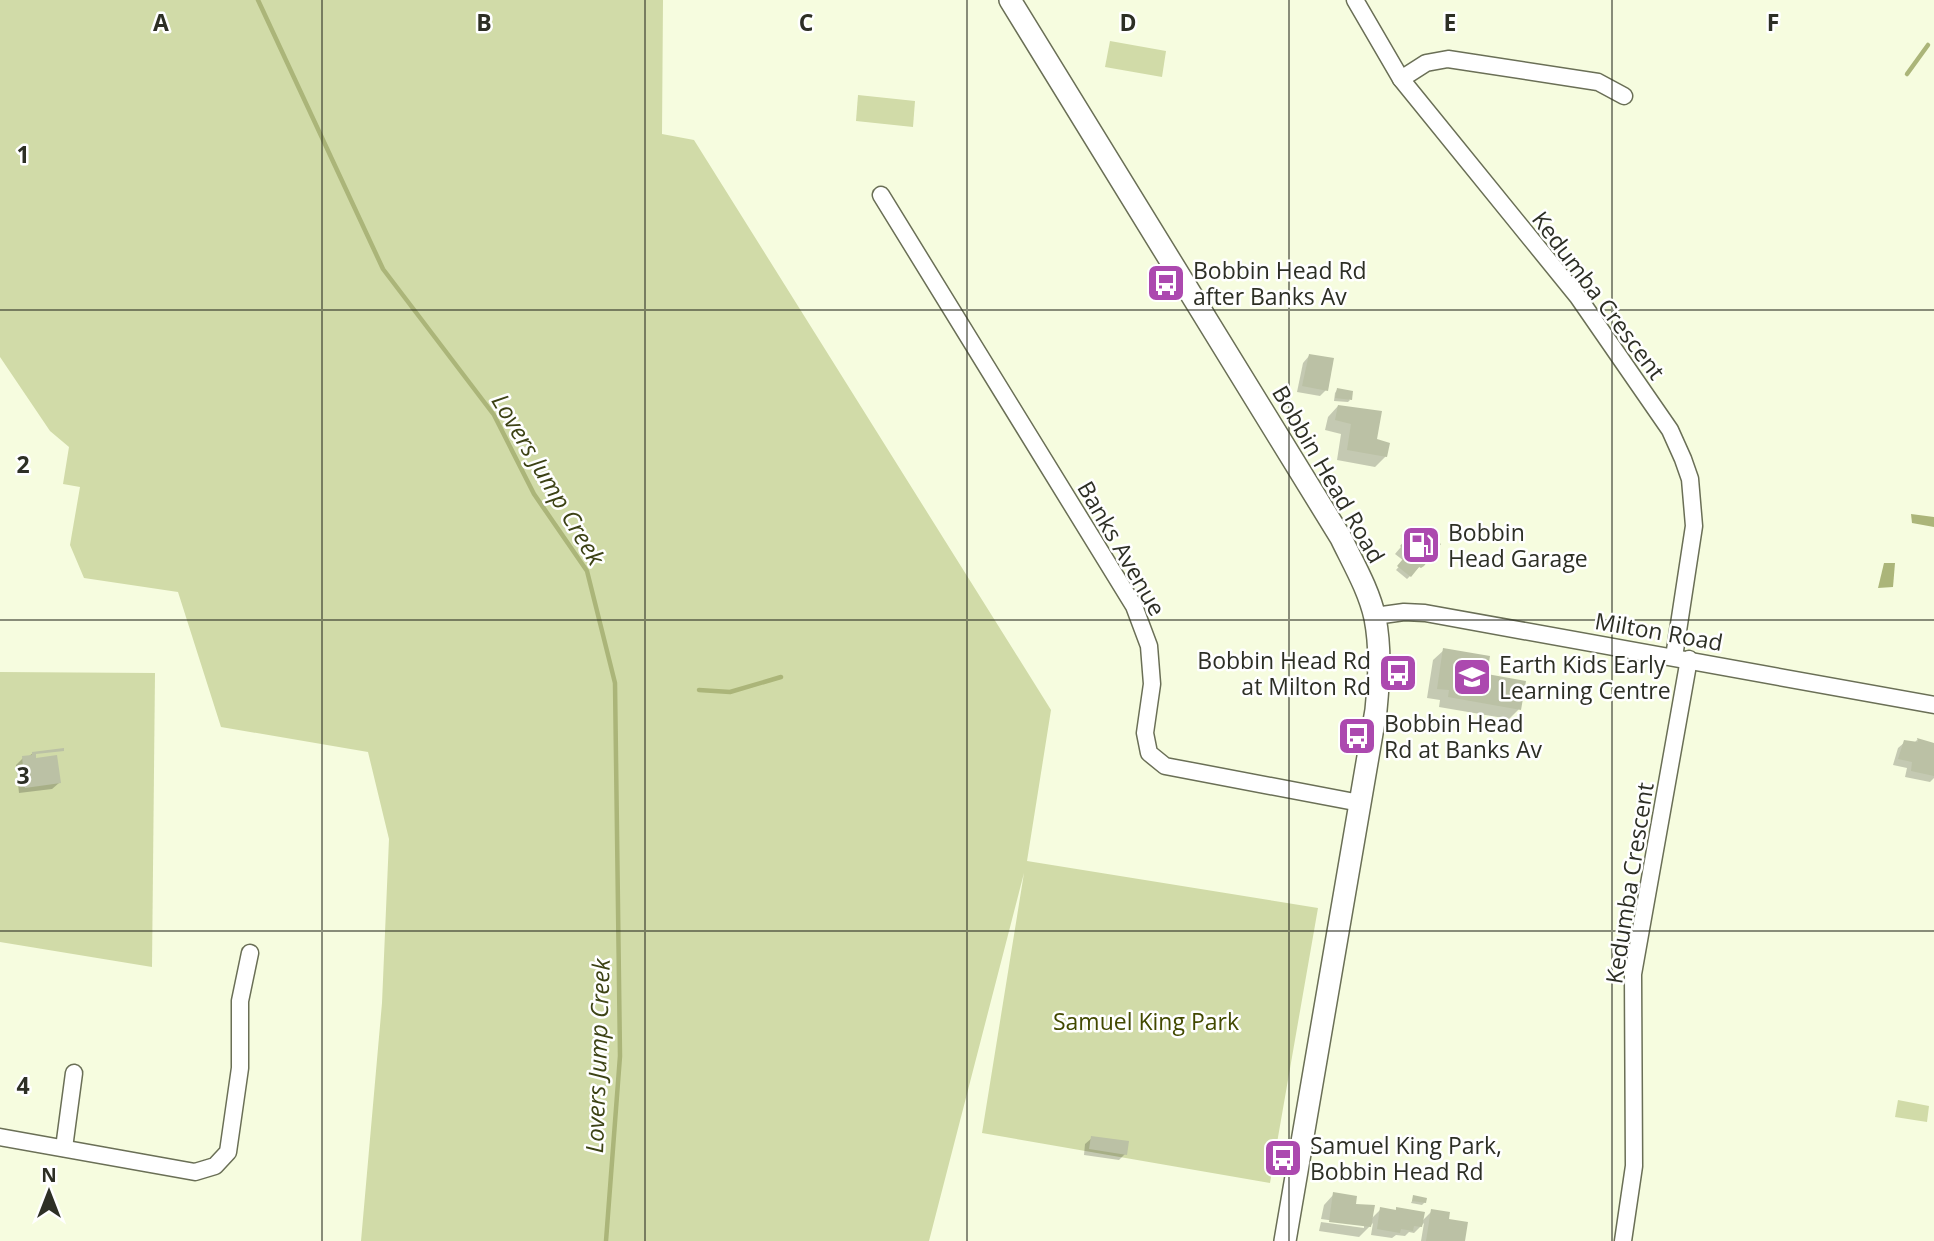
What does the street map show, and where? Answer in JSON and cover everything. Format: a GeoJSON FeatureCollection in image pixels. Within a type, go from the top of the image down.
{"type":"FeatureCollection","features":[{"type":"Feature","properties":{"kind":"main road","name":"Bobbin Head Road"},"geometry":{"type":"LineString","coordinates":[[1010,0],[1341,538],[1375,616],[1379,674],[1374,720],[1285,1241]]}},
{"type":"Feature","properties":{"kind":"street","name":"Kedumba Crescent"},"geometry":{"type":"LineString","coordinates":[[1355,0],[1401,79],[1578,297],[1670,430],[1689,479],[1694,526],[1681,658],[1633,974],[1634,1166],[1623,1241]]}},
{"type":"Feature","properties":{"kind":"street"},"geometry":{"type":"LineString","coordinates":[[1401,79],[1426,63],[1448,59],[1598,82],[1624,96]]}},
{"type":"Feature","properties":{"kind":"street","name":"Banks Avenue"},"geometry":{"type":"LineString","coordinates":[[881,195],[1134,606],[1149,646],[1152,684],[1145,733],[1149,753],[1164,766],[1360,803]]}},
{"type":"Feature","properties":{"kind":"street","name":"Milton Road"},"geometry":{"type":"LineString","coordinates":[[1375,616],[1404,612],[1425,613],[1934,705]]}},
{"type":"Feature","properties":{"kind":"street"},"geometry":{"type":"LineString","coordinates":[[0,1137],[195,1172],[215,1166],[228,1152],[240,1069],[240,1001],[250,953]]}},
{"type":"Feature","properties":{"kind":"street"},"geometry":{"type":"LineString","coordinates":[[64,1147],[74,1073]]}},
{"type":"Feature","properties":{"kind":"green space","name":"Samuel King Park"},"geometry":{"type":"Polygon","coordinates":[[[0,0],[663,0],[662,134],[694,140],[1051,710],[1027,861],[1318,908],[1270,1183],[982,1133],[1024,873],[929,1241],[361,1241],[382,1003],[389,839],[368,752],[221,727],[178,592],[84,578],[70,545],[80,487],[63,484],[69,447],[50,431],[0,357],[0,0]]]}},
{"type":"Feature","properties":{"kind":"green space"},"geometry":{"type":"Polygon","coordinates":[[[1110,41],[1166,51],[1162,77],[1105,67],[1110,41]]]}},
{"type":"Feature","properties":{"kind":"green space"},"geometry":{"type":"Polygon","coordinates":[[[858,95],[915,101],[913,127],[856,121],[858,95]]]}},
{"type":"Feature","properties":{"kind":"green space"},"geometry":{"type":"Polygon","coordinates":[[[0,672],[155,673],[152,967],[0,942],[0,672]]]}},
{"type":"Feature","properties":{"kind":"green space"},"geometry":{"type":"Polygon","coordinates":[[[1898,1100],[1929,1106],[1927,1122],[1895,1117],[1898,1100]]]}},
{"type":"Feature","properties":{"kind":"shaded area"},"geometry":{"type":"Polygon","coordinates":[[[1911,514],[1934,517],[1934,527],[1912,523],[1911,514]]]}},
{"type":"Feature","properties":{"kind":"shaded area"},"geometry":{"type":"Polygon","coordinates":[[[1884,563],[1895,563],[1893,587],[1878,588],[1884,563]]]}},
{"type":"Feature","properties":{"kind":"building"},"geometry":{"type":"Polygon","coordinates":[[[1309,354],[1334,358],[1328,391],[1302,386],[1309,354]]]}},
{"type":"Feature","properties":{"kind":"building"},"geometry":{"type":"Polygon","coordinates":[[[1337,388],[1353,391],[1352,400],[1335,398],[1337,388]]]}},
{"type":"Feature","properties":{"kind":"building"},"geometry":{"type":"Polygon","coordinates":[[[1338,405],[1382,411],[1377,439],[1390,443],[1387,457],[1347,450],[1351,424],[1335,420],[1338,405]]]}},
{"type":"Feature","properties":{"kind":"building","name":"Bobbin Head Garage"},"geometry":{"type":"Polygon","coordinates":[[[1417,526],[1441,544],[1424,566],[1419,567],[1411,577],[1397,566],[1408,553],[1400,546],[1417,526]]]}},
{"type":"Feature","properties":{"kind":"building","name":"Earth Kids Early Learning Centre"},"geometry":{"type":"Polygon","coordinates":[[[1443,648],[1490,656],[1487,674],[1526,681],[1521,710],[1448,697],[1449,690],[1437,689],[1443,648]]]}},
{"type":"Feature","properties":{"kind":"building"},"geometry":{"type":"Polygon","coordinates":[[[1917,738],[1934,743],[1934,776],[1911,771],[1912,762],[1898,759],[1904,740],[1918,742],[1917,738]]]}},
{"type":"Feature","properties":{"kind":"building"},"geometry":{"type":"Polygon","coordinates":[[[64,748],[64,751],[36,754],[36,758],[57,755],[61,783],[25,788],[22,756],[64,748]]]}},
{"type":"Feature","properties":{"kind":"building"},"geometry":{"type":"Polygon","coordinates":[[[1091,1136],[1129,1141],[1127,1155],[1089,1149],[1091,1136]]]}},
{"type":"Feature","properties":{"kind":"building"},"geometry":{"type":"Polygon","coordinates":[[[1333,1192],[1357,1196],[1356,1204],[1375,1205],[1371,1227],[1329,1222],[1333,1192]]]}},
{"type":"Feature","properties":{"kind":"building"},"geometry":{"type":"Polygon","coordinates":[[[1413,1195],[1427,1198],[1426,1203],[1412,1201],[1413,1195]]]}},
{"type":"Feature","properties":{"kind":"building"},"geometry":{"type":"Polygon","coordinates":[[[1380,1207],[1425,1212],[1422,1227],[1414,1226],[1413,1231],[1401,1229],[1400,1233],[1377,1229],[1380,1207]]]}},
{"type":"Feature","properties":{"kind":"building"},"geometry":{"type":"Polygon","coordinates":[[[1431,1209],[1450,1212],[1449,1219],[1468,1222],[1465,1241],[1426,1241],[1431,1209]]]}},
{"type":"Feature","properties":{"kind":"waterway","name":"Lovers Jump Creek"},"geometry":{"type":"LineString","coordinates":[[258,0],[383,269],[494,415],[534,494],[587,571],[615,683],[620,1056],[606,1241]]}},
{"type":"Feature","properties":{"kind":"waterway"},"geometry":{"type":"LineString","coordinates":[[1907,74],[1928,45]]}},
{"type":"Feature","properties":{"kind":"waterway"},"geometry":{"type":"LineString","coordinates":[[699,690],[730,692],[781,677]]}},
{"type":"Feature","properties":{"kind":"place","name":"Bobbin Head Rd after Banks Av"},"geometry":{"type":"Point","coordinates":[1166,283]}},
{"type":"Feature","properties":{"kind":"place","name":"Bobbin Head Garage"},"geometry":{"type":"Point","coordinates":[1421,545]}},
{"type":"Feature","properties":{"kind":"place","name":"Bobbin Head Rd at Milton Rd"},"geometry":{"type":"Point","coordinates":[1398,673]}},
{"type":"Feature","properties":{"kind":"place","name":"Earth Kids Early Learning Centre"},"geometry":{"type":"Point","coordinates":[1472,677]}},
{"type":"Feature","properties":{"kind":"place","name":"Bobbin Head Rd at Banks Av"},"geometry":{"type":"Point","coordinates":[1357,736]}},
{"type":"Feature","properties":{"kind":"place","name":"Samuel King Park, Bobbin Head Rd"},"geometry":{"type":"Point","coordinates":[1283,1158]}}]}
